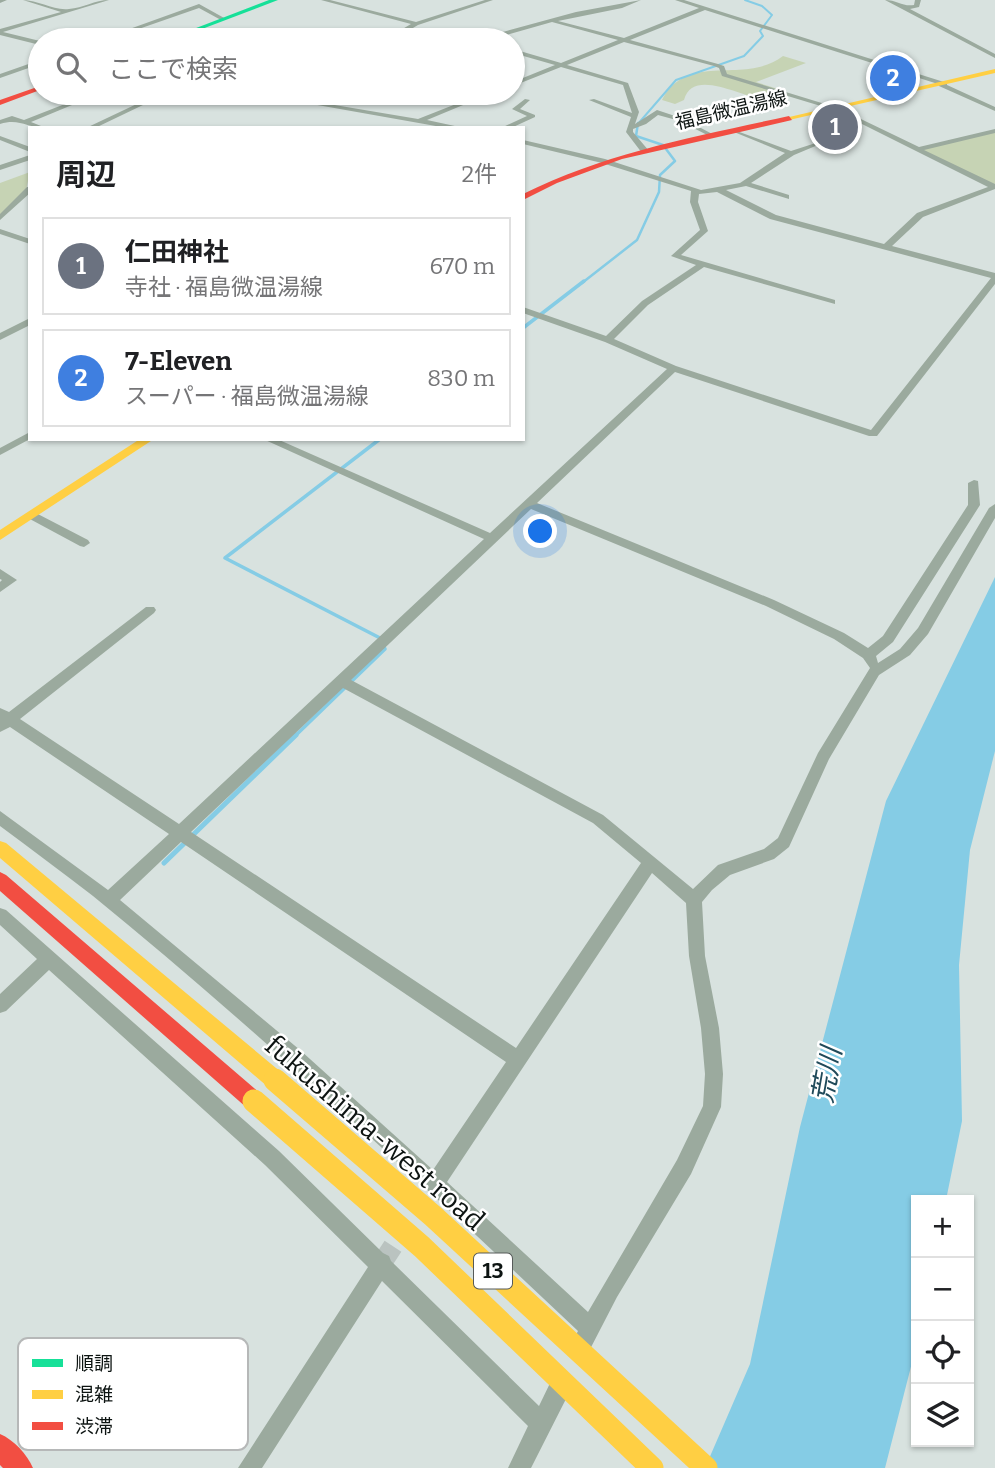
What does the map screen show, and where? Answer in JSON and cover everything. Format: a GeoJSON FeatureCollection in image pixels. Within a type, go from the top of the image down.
{"type":"FeatureCollection","features":[{"type":"Feature","properties":{"kind":"main road"},"geometry":{"type":"LineString","coordinates":[[201,28],[275,0]]}},
{"type":"Feature","properties":{"kind":"main road","name":"福島微温湯線"},"geometry":{"type":"LineString","coordinates":[[525,196],[559,177],[600,162],[995,71]]}},
{"type":"Feature","properties":{"kind":"main road"},"geometry":{"type":"LineString","coordinates":[[0,103],[28,92]]}},
{"type":"Feature","properties":{"kind":"main road"},"geometry":{"type":"LineString","coordinates":[[0,536],[145,441]]}},
{"type":"Feature","properties":{"kind":"main road","name":"fukushima-west road"},"geometry":{"type":"LineString","coordinates":[[0,848],[59,895],[433,1216],[706,1468]]}},
{"type":"Feature","properties":{"kind":"main road","name":"13"},"geometry":{"type":"LineString","coordinates":[[0,880],[422,1247],[652,1468]]}},
{"type":"Feature","properties":{"kind":"main road"},"geometry":{"type":"LineString","coordinates":[[0,1447],[19,1468]]}},
{"type":"Feature","properties":{"kind":"street"},"geometry":{"type":"LineString","coordinates":[[26,0],[66,12]]}},
{"type":"Feature","properties":{"kind":"street"},"geometry":{"type":"LineString","coordinates":[[0,32],[106,0]]}},
{"type":"Feature","properties":{"kind":"street"},"geometry":{"type":"LineString","coordinates":[[324,0],[416,24]]}},
{"type":"Feature","properties":{"kind":"street"},"geometry":{"type":"LineString","coordinates":[[409,28],[490,0]]}},
{"type":"Feature","properties":{"kind":"street"},"geometry":{"type":"LineString","coordinates":[[525,28],[620,7],[638,0]]}},
{"type":"Feature","properties":{"kind":"street"},"geometry":{"type":"LineString","coordinates":[[678,0],[943,85],[995,109]]}},
{"type":"Feature","properties":{"kind":"street"},"geometry":{"type":"LineString","coordinates":[[888,0],[995,57]]}},
{"type":"Feature","properties":{"kind":"street"},"geometry":{"type":"LineString","coordinates":[[903,9],[917,6],[918,0]]}},
{"type":"Feature","properties":{"kind":"street"},"geometry":{"type":"LineString","coordinates":[[136,28],[199,6],[223,19]]}},
{"type":"Feature","properties":{"kind":"street"},"geometry":{"type":"LineString","coordinates":[[525,78],[703,9]]}},
{"type":"Feature","properties":{"kind":"street"},"geometry":{"type":"LineString","coordinates":[[553,21],[716,65],[723,69],[724,75],[836,109],[994,187]]}},
{"type":"Feature","properties":{"kind":"street"},"geometry":{"type":"LineString","coordinates":[[0,32],[28,40]]}},
{"type":"Feature","properties":{"kind":"street"},"geometry":{"type":"LineString","coordinates":[[0,43],[24,39]]}},
{"type":"Feature","properties":{"kind":"street"},"geometry":{"type":"LineString","coordinates":[[525,54],[626,84],[634,102],[634,116],[630,128],[634,140],[658,148]]}},
{"type":"Feature","properties":{"kind":"street"},"geometry":{"type":"LineString","coordinates":[[0,76],[28,66]]}},
{"type":"Feature","properties":{"kind":"street"},"geometry":{"type":"LineString","coordinates":[[592,100],[634,116]]}},
{"type":"Feature","properties":{"kind":"street"},"geometry":{"type":"LineString","coordinates":[[25,122],[68,105]]}},
{"type":"Feature","properties":{"kind":"street"},"geometry":{"type":"LineString","coordinates":[[93,126],[138,105]]}},
{"type":"Feature","properties":{"kind":"street"},"geometry":{"type":"LineString","coordinates":[[324,105],[449,126]]}},
{"type":"Feature","properties":{"kind":"street"},"geometry":{"type":"LineString","coordinates":[[409,126],[459,105]]}},
{"type":"Feature","properties":{"kind":"street"},"geometry":{"type":"LineString","coordinates":[[509,126],[533,116],[515,109],[520,105]]}},
{"type":"Feature","properties":{"kind":"street"},"geometry":{"type":"LineString","coordinates":[[630,128],[644,123],[657,113],[713,136]]}},
{"type":"Feature","properties":{"kind":"street"},"geometry":{"type":"LineString","coordinates":[[0,122],[12,118],[37,126]]}},
{"type":"Feature","properties":{"kind":"street"},"geometry":{"type":"LineString","coordinates":[[736,131],[791,153]]}},
{"type":"Feature","properties":{"kind":"street"},"geometry":{"type":"LineString","coordinates":[[918,149],[995,131]]}},
{"type":"Feature","properties":{"kind":"street"},"geometry":{"type":"LineString","coordinates":[[0,138],[28,149]]}},
{"type":"Feature","properties":{"kind":"street"},"geometry":{"type":"LineString","coordinates":[[525,143],[695,190],[720,190],[745,183],[791,153],[823,141]]}},
{"type":"Feature","properties":{"kind":"street"},"geometry":{"type":"LineString","coordinates":[[0,168],[28,158]]}},
{"type":"Feature","properties":{"kind":"street"},"geometry":{"type":"LineString","coordinates":[[745,183],[786,197]]}},
{"type":"Feature","properties":{"kind":"street"},"geometry":{"type":"LineString","coordinates":[[886,247],[920,215],[994,187]]}},
{"type":"Feature","properties":{"kind":"street"},"geometry":{"type":"LineString","coordinates":[[695,190],[694,202],[704,231],[675,256],[832,302]]}},
{"type":"Feature","properties":{"kind":"street"},"geometry":{"type":"LineString","coordinates":[[525,311],[608,340],[673,368],[873,434],[995,277],[773,217],[720,190]]}},
{"type":"Feature","properties":{"kind":"street"},"geometry":{"type":"LineString","coordinates":[[0,218],[28,191]]}},
{"type":"Feature","properties":{"kind":"street"},"geometry":{"type":"LineString","coordinates":[[0,231],[28,241]]}},
{"type":"Feature","properties":{"kind":"street"},"geometry":{"type":"LineString","coordinates":[[608,340],[645,303],[703,264]]}},
{"type":"Feature","properties":{"kind":"street"},"geometry":{"type":"LineString","coordinates":[[0,337],[28,322]]}},
{"type":"Feature","properties":{"kind":"street"},"geometry":{"type":"LineString","coordinates":[[16,329],[28,334]]}},
{"type":"Feature","properties":{"kind":"street"},"geometry":{"type":"LineString","coordinates":[[109,900],[673,368]]}},
{"type":"Feature","properties":{"kind":"street"},"geometry":{"type":"LineString","coordinates":[[0,452],[28,436]]}},
{"type":"Feature","properties":{"kind":"street"},"geometry":{"type":"LineString","coordinates":[[272,441],[493,539]]}},
{"type":"Feature","properties":{"kind":"street"},"geometry":{"type":"LineString","coordinates":[[519,1468],[590,1328],[684,1167],[712,1107],[714,1074],[711,1039],[696,956],[694,900],[706,885],[724,870],[769,854],[784,842],[823,757],[872,663],[974,505],[974,483]]}},
{"type":"Feature","properties":{"kind":"street"},"geometry":{"type":"LineString","coordinates":[[530,503],[770,603],[848,641],[872,663]]}},
{"type":"Feature","properties":{"kind":"street"},"geometry":{"type":"LineString","coordinates":[[872,663],[905,652],[923,631],[995,508]]}},
{"type":"Feature","properties":{"kind":"street"},"geometry":{"type":"LineString","coordinates":[[32,515],[84,543]]}},
{"type":"Feature","properties":{"kind":"street"},"geometry":{"type":"LineString","coordinates":[[0,573],[11,580],[0,588]]}},
{"type":"Feature","properties":{"kind":"street"},"geometry":{"type":"LineString","coordinates":[[150,610],[3,720],[179,833],[519,1060]]}},
{"type":"Feature","properties":{"kind":"street"},"geometry":{"type":"LineString","coordinates":[[341,681],[598,819],[694,900]]}},
{"type":"Feature","properties":{"kind":"street"},"geometry":{"type":"LineString","coordinates":[[0,817],[109,900],[435,1184],[590,1328]]}},
{"type":"Feature","properties":{"kind":"street"},"geometry":{"type":"LineString","coordinates":[[435,1184],[651,862]]}},
{"type":"Feature","properties":{"kind":"street"},"geometry":{"type":"LineString","coordinates":[[0,915],[272,1158],[382,1263],[541,1423]]}},
{"type":"Feature","properties":{"kind":"street"},"geometry":{"type":"LineString","coordinates":[[0,1005],[50,958]]}},
{"type":"Feature","properties":{"kind":"street"},"geometry":{"type":"LineString","coordinates":[[249,1468],[382,1263]]}},
{"type":"Feature","properties":{"kind":"green space"},"geometry":{"type":"Polygon","coordinates":[[[783,56],[806,63],[756,82],[778,89],[761,98],[707,85],[689,90],[684,100],[675,104],[662,100],[673,85],[686,76],[701,72],[751,68],[768,64],[783,56]]]}},
{"type":"Feature","properties":{"kind":"green space"},"geometry":{"type":"Polygon","coordinates":[[[995,132],[995,186],[920,149],[995,132]]]}},
{"type":"Feature","properties":{"kind":"green space"},"geometry":{"type":"Polygon","coordinates":[[[28,173],[26,190],[0,215],[0,183],[28,173]]]}},
{"type":"Feature","properties":{"kind":"water","name":"荒川"},"geometry":{"type":"Polygon","coordinates":[[[995,577],[995,751],[970,850],[959,965],[962,1121],[947,1195],[911,1195],[911,1367],[885,1468],[705,1468],[750,1364],[800,1127],[886,801],[995,577]]]}},
{"type":"Feature","properties":{"kind":"waterway"},"geometry":{"type":"LineString","coordinates":[[638,124],[676,80],[744,56],[763,36],[760,31],[772,15],[762,6],[745,0]]}},
{"type":"Feature","properties":{"kind":"waterway"},"geometry":{"type":"LineString","coordinates":[[582,283],[637,240],[659,192],[660,175],[675,161],[663,145],[636,136],[638,124]]}},
{"type":"Feature","properties":{"kind":"waterway"},"geometry":{"type":"LineString","coordinates":[[525,326],[584,281]]}},
{"type":"Feature","properties":{"kind":"waterway"},"geometry":{"type":"LineString","coordinates":[[294,737],[385,649],[380,638],[225,558],[377,441]]}},
{"type":"Feature","properties":{"kind":"waterway"},"geometry":{"type":"LineString","coordinates":[[164,863],[296,735]]}},
{"type":"Feature","properties":{"kind":"tunnel"},"geometry":{"type":"LineString","coordinates":[[382,1263],[403,1231]]}},
{"type":"Feature","properties":{"kind":"traffic: fast"},"geometry":{"type":"LineString","coordinates":[[200,28],[275,0]]}},
{"type":"Feature","properties":{"kind":"traffic: slow"},"geometry":{"type":"LineString","coordinates":[[789,118],[995,71]]}},
{"type":"Feature","properties":{"kind":"traffic: slow"},"geometry":{"type":"LineString","coordinates":[[0,536],[145,441]]}},
{"type":"Feature","properties":{"kind":"traffic: slow"},"geometry":{"type":"LineString","coordinates":[[0,848],[275,1080]]}},
{"type":"Feature","properties":{"kind":"traffic: slow"},"geometry":{"type":"LineString","coordinates":[[275,1080],[433,1216],[706,1468]]}},
{"type":"Feature","properties":{"kind":"traffic: slow"},"geometry":{"type":"LineString","coordinates":[[254,1101],[422,1247],[652,1468]]}},
{"type":"Feature","properties":{"kind":"traffic: jam"},"geometry":{"type":"LineString","coordinates":[[0,103],[28,92]]}},
{"type":"Feature","properties":{"kind":"traffic: jam"},"geometry":{"type":"LineString","coordinates":[[525,196],[586,169],[619,158],[789,118]]}},
{"type":"Feature","properties":{"kind":"traffic: jam"},"geometry":{"type":"LineString","coordinates":[[0,880],[254,1101]]}},
{"type":"Feature","properties":{"kind":"traffic: jam"},"geometry":{"type":"LineString","coordinates":[[0,1447],[20,1468]]}},
{"type":"Feature","properties":{"kind":"place","name":"7-Eleven"},"geometry":{"type":"Point","coordinates":[893,78]}},
{"type":"Feature","properties":{"kind":"place","name":"仁田神社"},"geometry":{"type":"Point","coordinates":[835,127]}}]}
